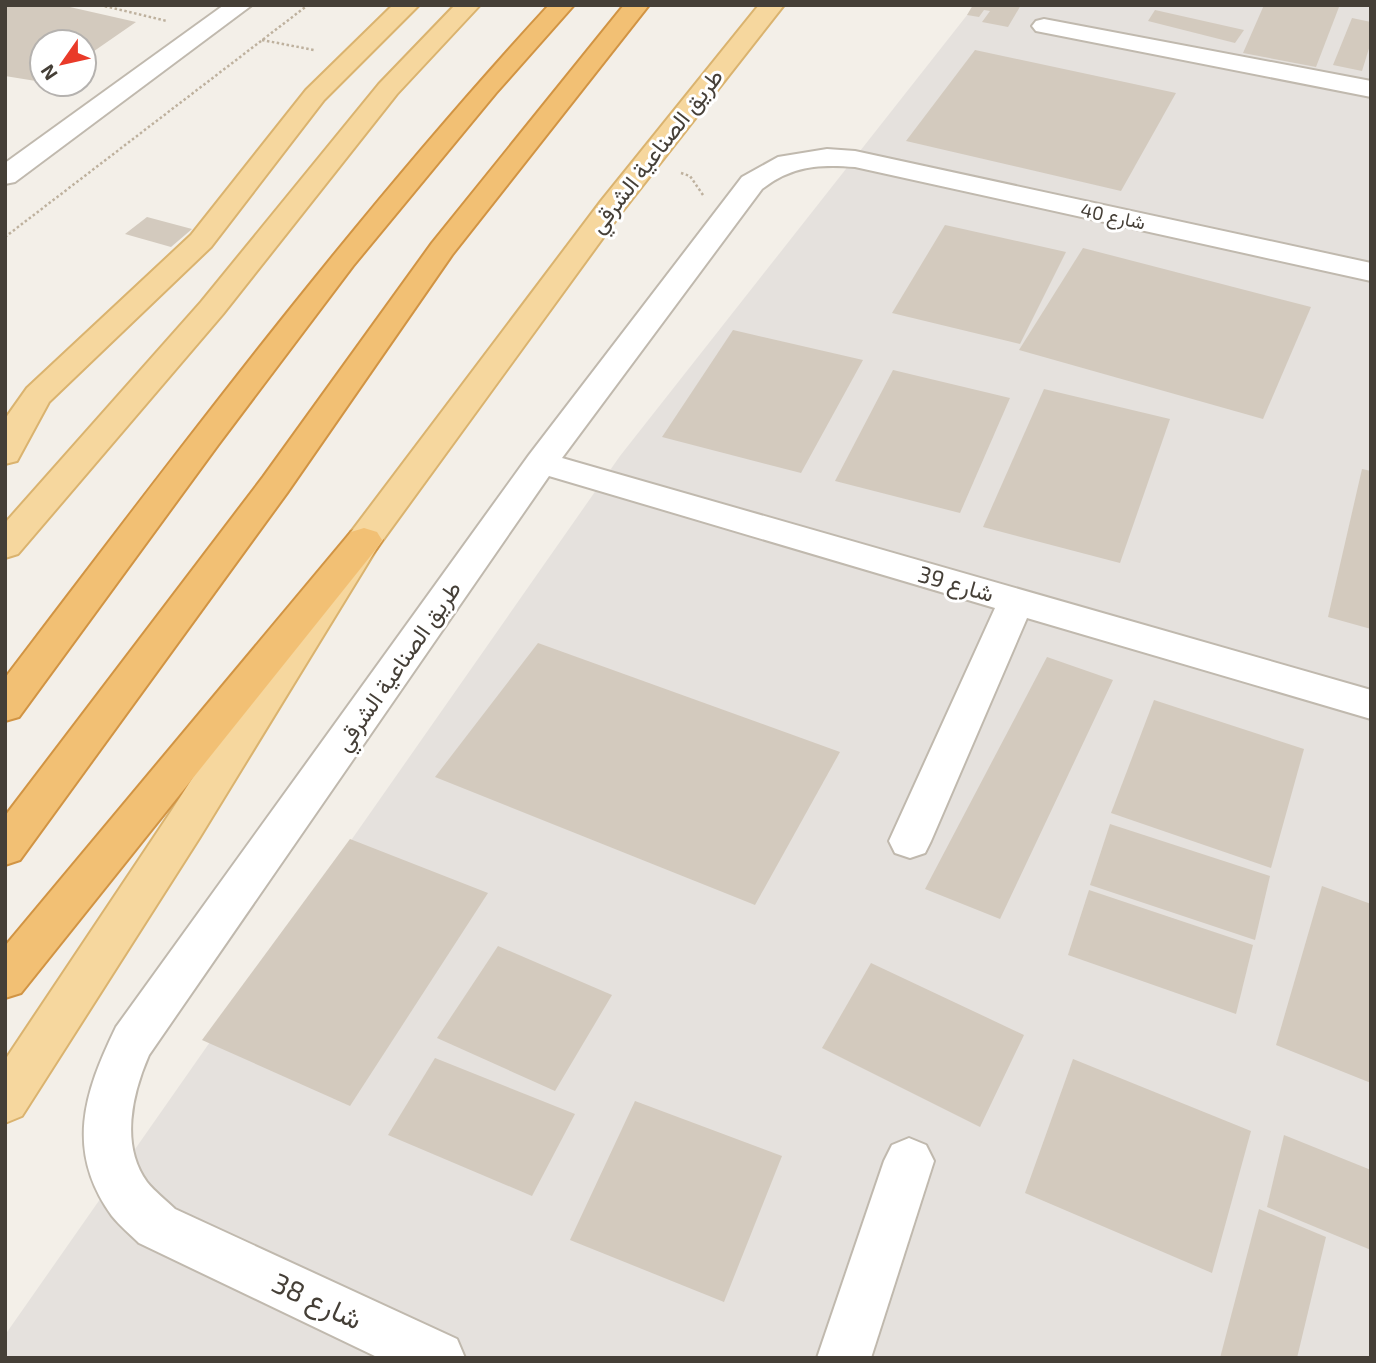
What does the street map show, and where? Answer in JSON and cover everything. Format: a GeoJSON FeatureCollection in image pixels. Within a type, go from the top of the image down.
{"type":"FeatureCollection","features":[{"type":"Feature","properties":{"kind":"highway"},"geometry":{"type":"LineString","coordinates":[[5,707],[347,251],[493,78],[562,5]]}},
{"type":"Feature","properties":{"kind":"highway"},"geometry":{"type":"LineString","coordinates":[[5,848],[275,485],[442,249],[637,5]]}},
{"type":"Feature","properties":{"kind":"highway"},"geometry":{"type":"LineString","coordinates":[[5,979],[364,540]]}},
{"type":"Feature","properties":{"kind":"main road"},"geometry":{"type":"LineString","coordinates":[[5,453],[18,424],[38,395],[201,241],[292,122],[407,5]]}},
{"type":"Feature","properties":{"kind":"main road"},"geometry":{"type":"LineString","coordinates":[[5,546],[212,308],[388,89],[468,5]]}},
{"type":"Feature","properties":{"kind":"main road","name":"طريق الصناعية الشرقي"},"geometry":{"type":"LineString","coordinates":[[5,1101],[185,825],[364,540],[647,162],[732,34],[772,5]]}},
{"type":"Feature","properties":{"kind":"main road"},"geometry":{"type":"LineString","coordinates":[[611,207],[685,80],[732,34],[796,5]]}},
{"type":"Feature","properties":{"kind":"street"},"geometry":{"type":"LineString","coordinates":[[5,176],[240,5]]}},
{"type":"Feature","properties":{"kind":"street"},"geometry":{"type":"LineString","coordinates":[[1044,26],[1371,89]]}},
{"type":"Feature","properties":{"kind":"street","name":"طريق الصناعية الشرقي"},"geometry":{"type":"LineString","coordinates":[[196,1245],[158,1226],[128,1197],[110,1161],[105,1122],[113,1081],[132,1042],[541,463],[752,183],[783,163],[806,158],[855,159]]}},
{"type":"Feature","properties":{"kind":"street","name":"شارع 40"},"geometry":{"type":"LineString","coordinates":[[855,159],[1371,272]]}},
{"type":"Feature","properties":{"kind":"street","name":"شارع 39"},"geometry":{"type":"LineString","coordinates":[[541,463],[1371,705]]}},
{"type":"Feature","properties":{"kind":"street"},"geometry":{"type":"LineString","coordinates":[[910,841],[1016,601]]}},
{"type":"Feature","properties":{"kind":"street"},"geometry":{"type":"LineString","coordinates":[[844,1358],[909,1161]]}},
{"type":"Feature","properties":{"kind":"street","name":"شارع 38"},"geometry":{"type":"LineString","coordinates":[[196,1245],[438,1358]]}},
{"type":"Feature","properties":{"kind":"path"},"geometry":{"type":"LineString","coordinates":[[100,5],[207,30]]}},
{"type":"Feature","properties":{"kind":"path"},"geometry":{"type":"LineString","coordinates":[[5,237],[308,5]]}},
{"type":"Feature","properties":{"kind":"path"},"geometry":{"type":"LineString","coordinates":[[262,40],[353,57]]}},
{"type":"Feature","properties":{"kind":"path"},"geometry":{"type":"LineString","coordinates":[[647,162],[690,177],[701,193],[733,207]]}},
{"type":"Feature","properties":{"kind":"shaded area"},"geometry":{"type":"Polygon","coordinates":[[[975,5],[1371,5],[1371,1358],[5,1358],[5,1335],[620,456],[975,5]]]}},
{"type":"Feature","properties":{"kind":"building"},"geometry":{"type":"Polygon","coordinates":[[[5,5],[61,5],[136,22],[98,48],[98,28],[28,28],[28,80],[5,76],[5,5]]]}},
{"type":"Feature","properties":{"kind":"building"},"geometry":{"type":"Polygon","coordinates":[[[973,5],[1021,5],[1008,27],[982,22],[990,11],[984,10],[979,17],[967,15],[973,5]]]}},
{"type":"Feature","properties":{"kind":"building"},"geometry":{"type":"Polygon","coordinates":[[[1264,5],[1339,7],[1316,67],[1243,53],[1264,5]]]}},
{"type":"Feature","properties":{"kind":"building"},"geometry":{"type":"Polygon","coordinates":[[[1155,10],[1244,30],[1235,43],[1148,21],[1155,10]]]}},
{"type":"Feature","properties":{"kind":"building"},"geometry":{"type":"Polygon","coordinates":[[[1352,18],[1371,22],[1371,42],[1362,71],[1333,65],[1352,18]]]}},
{"type":"Feature","properties":{"kind":"building"},"geometry":{"type":"Polygon","coordinates":[[[975,50],[1176,93],[1121,191],[906,141],[975,50]]]}},
{"type":"Feature","properties":{"kind":"building"},"geometry":{"type":"Polygon","coordinates":[[[147,217],[192,229],[171,247],[125,234],[147,217]]]}},
{"type":"Feature","properties":{"kind":"building"},"geometry":{"type":"Polygon","coordinates":[[[945,225],[1066,252],[1020,344],[892,313],[945,225]]]}},
{"type":"Feature","properties":{"kind":"building"},"geometry":{"type":"Polygon","coordinates":[[[1083,248],[1311,307],[1263,419],[1019,350],[1083,248]]]}},
{"type":"Feature","properties":{"kind":"building"},"geometry":{"type":"Polygon","coordinates":[[[733,330],[863,360],[801,473],[662,437],[733,330]]]}},
{"type":"Feature","properties":{"kind":"building"},"geometry":{"type":"Polygon","coordinates":[[[893,370],[1010,398],[960,513],[835,481],[893,370]]]}},
{"type":"Feature","properties":{"kind":"building"},"geometry":{"type":"Polygon","coordinates":[[[1044,389],[1170,419],[1120,563],[983,527],[1044,389]]]}},
{"type":"Feature","properties":{"kind":"building"},"geometry":{"type":"Polygon","coordinates":[[[1362,469],[1371,471],[1371,629],[1328,617],[1362,469]]]}},
{"type":"Feature","properties":{"kind":"building"},"geometry":{"type":"Polygon","coordinates":[[[538,643],[840,752],[755,905],[435,777],[538,643]]]}},
{"type":"Feature","properties":{"kind":"building"},"geometry":{"type":"Polygon","coordinates":[[[1047,657],[1113,680],[1000,919],[925,889],[1047,657]]]}},
{"type":"Feature","properties":{"kind":"building"},"geometry":{"type":"Polygon","coordinates":[[[1154,700],[1304,749],[1271,868],[1111,813],[1154,700]]]}},
{"type":"Feature","properties":{"kind":"building"},"geometry":{"type":"Polygon","coordinates":[[[1110,824],[1270,876],[1255,940],[1090,885],[1110,824]]]}},
{"type":"Feature","properties":{"kind":"building"},"geometry":{"type":"Polygon","coordinates":[[[350,839],[488,893],[350,1106],[202,1040],[350,839]]]}},
{"type":"Feature","properties":{"kind":"building"},"geometry":{"type":"Polygon","coordinates":[[[1322,886],[1371,904],[1371,1083],[1276,1045],[1322,886]]]}},
{"type":"Feature","properties":{"kind":"building"},"geometry":{"type":"Polygon","coordinates":[[[1089,890],[1253,945],[1236,1014],[1068,955],[1089,890]]]}},
{"type":"Feature","properties":{"kind":"building"},"geometry":{"type":"Polygon","coordinates":[[[498,946],[612,995],[555,1091],[437,1038],[498,946]]]}},
{"type":"Feature","properties":{"kind":"building"},"geometry":{"type":"Polygon","coordinates":[[[871,963],[1024,1035],[980,1127],[822,1048],[871,963]]]}},
{"type":"Feature","properties":{"kind":"building"},"geometry":{"type":"Polygon","coordinates":[[[435,1058],[575,1114],[532,1196],[388,1135],[435,1058]]]}},
{"type":"Feature","properties":{"kind":"building"},"geometry":{"type":"Polygon","coordinates":[[[1073,1059],[1251,1131],[1212,1273],[1025,1193],[1073,1059]]]}},
{"type":"Feature","properties":{"kind":"building"},"geometry":{"type":"Polygon","coordinates":[[[635,1101],[782,1156],[724,1302],[570,1240],[635,1101]]]}},
{"type":"Feature","properties":{"kind":"building"},"geometry":{"type":"Polygon","coordinates":[[[1284,1135],[1371,1170],[1371,1250],[1267,1207],[1284,1135]]]}},
{"type":"Feature","properties":{"kind":"building"},"geometry":{"type":"Polygon","coordinates":[[[1259,1209],[1326,1237],[1297,1358],[1220,1358],[1259,1209]]]}}]}
